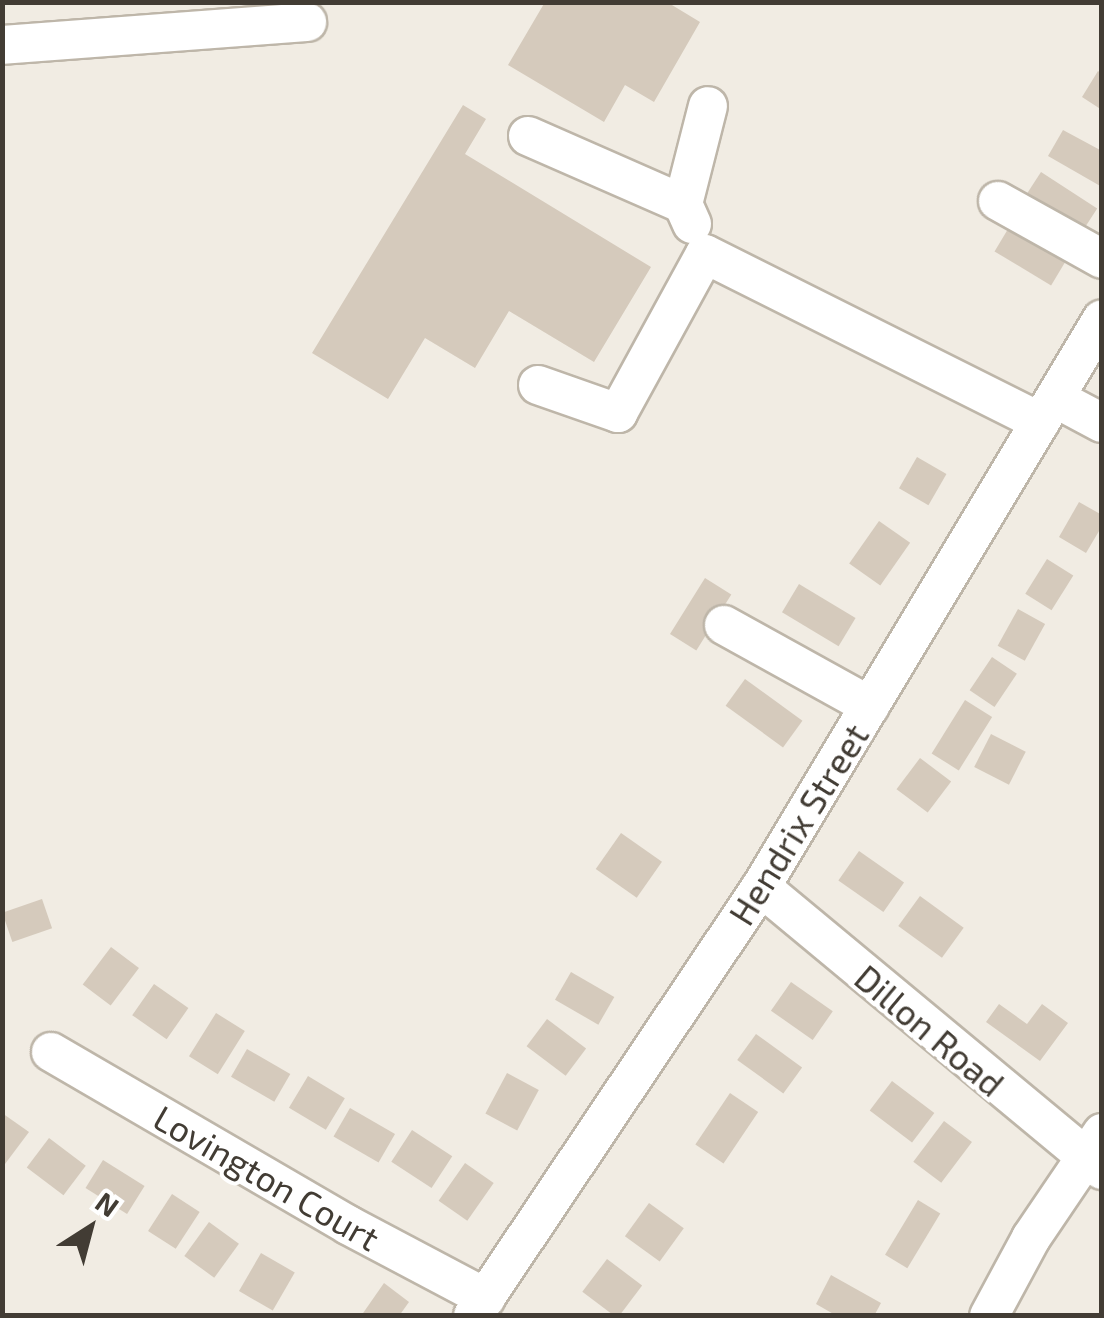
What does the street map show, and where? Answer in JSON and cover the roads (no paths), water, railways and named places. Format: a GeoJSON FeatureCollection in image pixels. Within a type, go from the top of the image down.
{"type":"FeatureCollection","features":[{"type":"Feature","properties":{"kind":"street"},"geometry":{"type":"LineString","coordinates":[[2,44],[307,22]]}},
{"type":"Feature","properties":{"kind":"street"},"geometry":{"type":"LineString","coordinates":[[708,106],[684,204],[705,254],[1048,410],[1102,423]]}},
{"type":"Feature","properties":{"kind":"street"},"geometry":{"type":"LineString","coordinates":[[528,136],[684,204]]}},
{"type":"Feature","properties":{"kind":"street"},"geometry":{"type":"LineString","coordinates":[[998,202],[1102,259]]}},
{"type":"Feature","properties":{"kind":"street"},"geometry":{"type":"LineString","coordinates":[[538,385],[618,412],[705,254]]}},
{"type":"Feature","properties":{"kind":"street","name":"Hendrix Street"},"geometry":{"type":"LineString","coordinates":[[479,1306],[761,887],[1102,319]]}},
{"type":"Feature","properties":{"kind":"street"},"geometry":{"type":"LineString","coordinates":[[724,626],[870,706]]}},
{"type":"Feature","properties":{"kind":"street","name":"Dillon Road"},"geometry":{"type":"LineString","coordinates":[[761,887],[1095,1154]]}},
{"type":"Feature","properties":{"kind":"street","name":"Lovington Court"},"geometry":{"type":"LineString","coordinates":[[51,1052],[479,1306]]}},
{"type":"Feature","properties":{"kind":"street"},"geometry":{"type":"LineString","coordinates":[[988,1316],[1031,1238],[1095,1154]]}}]}
